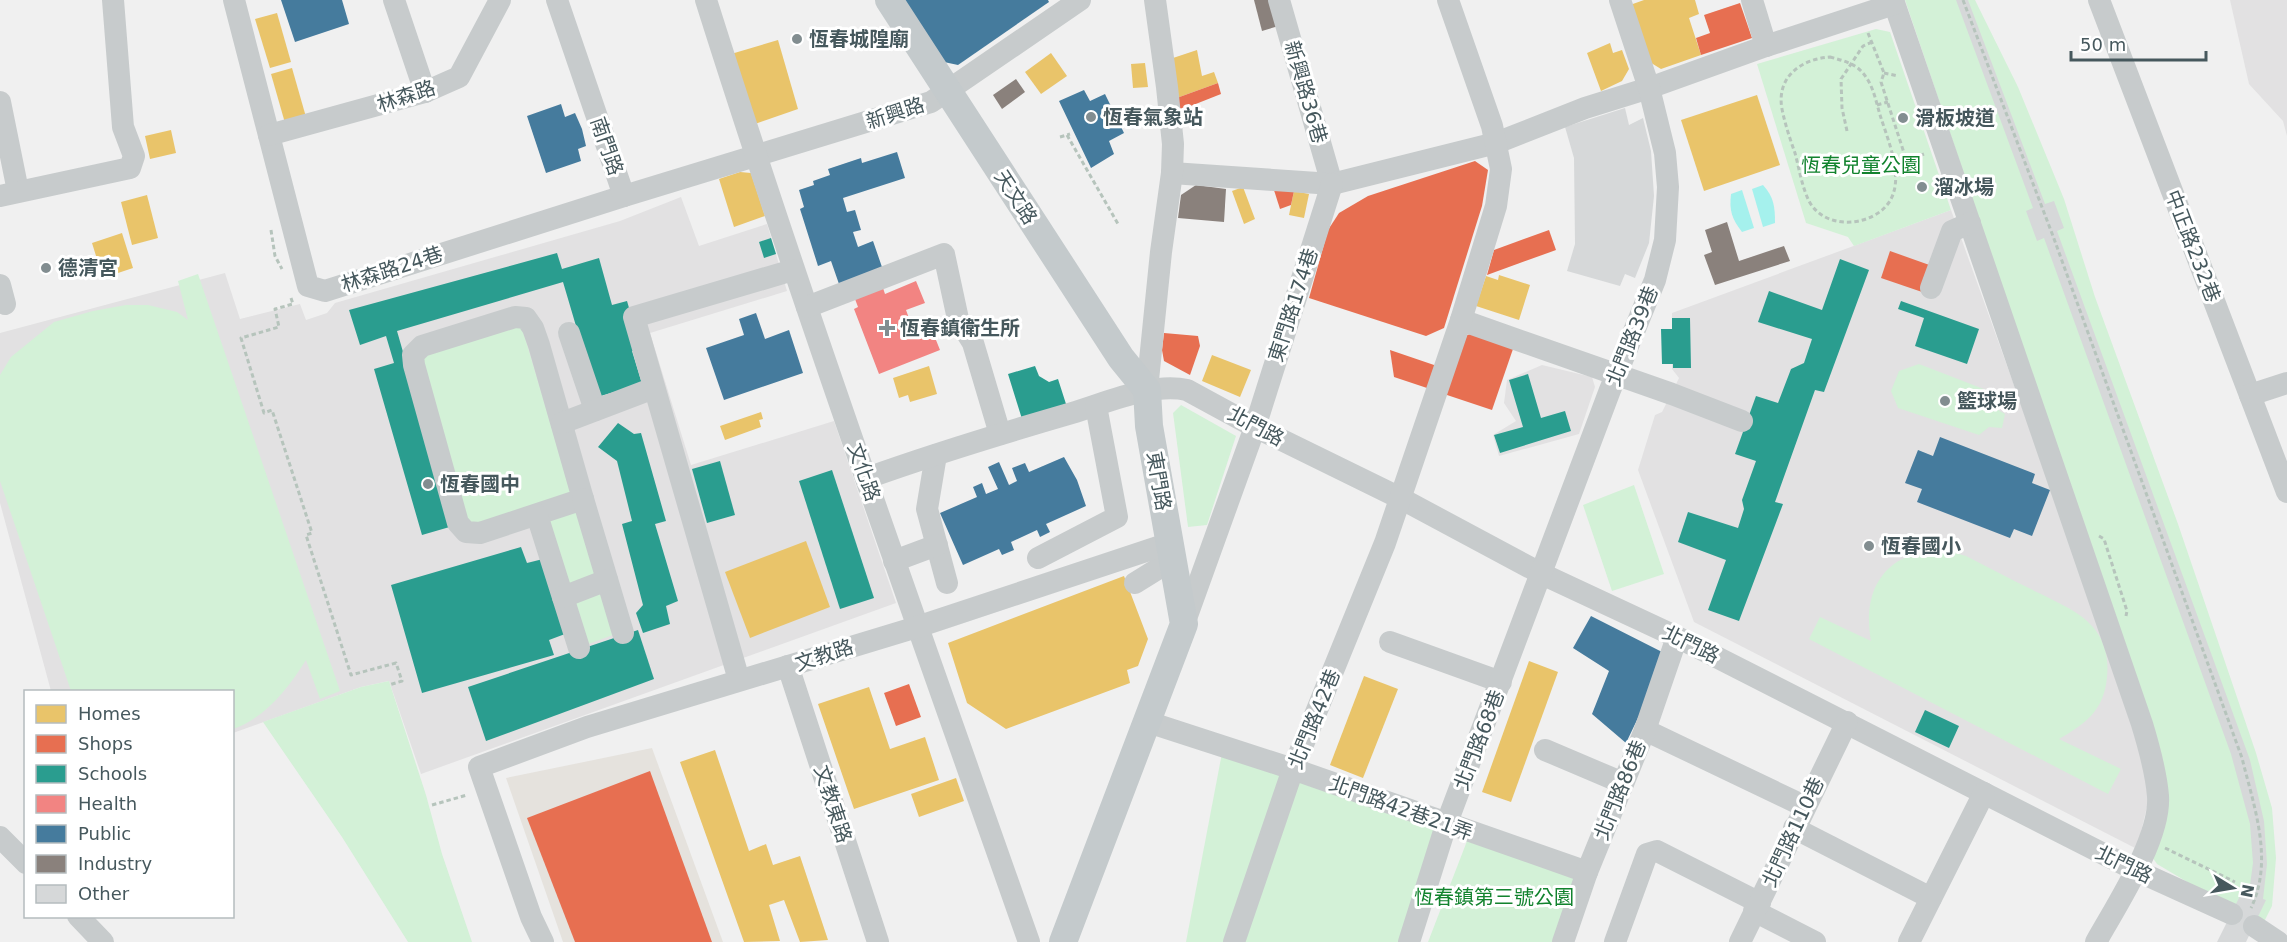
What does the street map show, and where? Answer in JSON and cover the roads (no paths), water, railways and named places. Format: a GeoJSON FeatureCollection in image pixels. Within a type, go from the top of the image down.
{"type":"FeatureCollection","features":[{"type":"Feature","properties":{"kind":"main road","name":"天文路"},"geometry":{"type":"LineString","coordinates":[[889,0],[1121,358],[1147,390]]}},
{"type":"Feature","properties":{"kind":"main road","name":"東門路"},"geometry":{"type":"LineString","coordinates":[[1147,390],[1149,426],[1184,624]]}},
{"type":"Feature","properties":{"kind":"main road"},"geometry":{"type":"LineString","coordinates":[[1063,942],[1184,624]]}},
{"type":"Feature","properties":{"kind":"street"},"geometry":{"type":"LineString","coordinates":[[0,102],[9,194],[130,168],[134,156],[123,127],[112,0]]}},
{"type":"Feature","properties":{"kind":"street"},"geometry":{"type":"LineString","coordinates":[[234,0],[269,135]]}},
{"type":"Feature","properties":{"kind":"street"},"geometry":{"type":"LineString","coordinates":[[394,0],[425,92]]}},
{"type":"Feature","properties":{"kind":"street","name":"林森路"},"geometry":{"type":"LineString","coordinates":[[269,135],[425,92],[459,77],[500,0]]}},
{"type":"Feature","properties":{"kind":"street","name":"南門路"},"geometry":{"type":"LineString","coordinates":[[557,0],[624,196],[755,157]]}},
{"type":"Feature","properties":{"kind":"street","name":"文化路"},"geometry":{"type":"LineString","coordinates":[[706,0],[755,157],[917,627],[1029,942]]}},
{"type":"Feature","properties":{"kind":"street","name":"東門路"},"geometry":{"type":"LineString","coordinates":[[1147,390],[1161,252],[1172,173],[1173,144],[1155,0]]}},
{"type":"Feature","properties":{"kind":"street","name":"新興路36巷"},"geometry":{"type":"LineString","coordinates":[[1279,0],[1332,184]]}},
{"type":"Feature","properties":{"kind":"street"},"geometry":{"type":"LineString","coordinates":[[1400,498],[1461,320],[1496,206],[1501,169],[1496,143],[1448,0]]}},
{"type":"Feature","properties":{"kind":"street","name":"北門路39巷"},"geometry":{"type":"LineString","coordinates":[[1542,574],[1616,375],[1655,279],[1665,240],[1668,188],[1665,153],[1649,88],[1620,0]]}},
{"type":"Feature","properties":{"kind":"street"},"geometry":{"type":"LineString","coordinates":[[1752,0],[1766,46]]}},
{"type":"Feature","properties":{"kind":"street","name":"中正路232巷"},"geometry":{"type":"LineString","coordinates":[[2098,0],[2287,492]]}},
{"type":"Feature","properties":{"kind":"street","name":"新興路"},"geometry":{"type":"LineString","coordinates":[[755,157],[931,102],[1074,1]]}},
{"type":"Feature","properties":{"kind":"street"},"geometry":{"type":"LineString","coordinates":[[1172,173],[1332,184],[1496,143],[1585,108],[1649,88],[1893,2],[2142,724],[2153,762],[2158,798],[2152,831],[2135,870],[2096,942]]}},
{"type":"Feature","properties":{"kind":"street","name":"林森路24巷"},"geometry":{"type":"LineString","coordinates":[[269,135],[308,286],[325,291],[624,196]]}},
{"type":"Feature","properties":{"kind":"street","name":"東門路174巷"},"geometry":{"type":"LineString","coordinates":[[1184,624],[1255,427],[1332,184]]}},
{"type":"Feature","properties":{"kind":"street"},"geometry":{"type":"LineString","coordinates":[[1931,288],[1952,231],[1970,223]]}},
{"type":"Feature","properties":{"kind":"street"},"geometry":{"type":"LineString","coordinates":[[807,307],[944,254],[958,319],[973,343],[1000,434]]}},
{"type":"Feature","properties":{"kind":"street"},"geometry":{"type":"LineString","coordinates":[[739,680],[634,317],[794,270]]}},
{"type":"Feature","properties":{"kind":"street"},"geometry":{"type":"LineString","coordinates":[[583,499],[480,533],[466,532],[458,523],[413,355],[422,346],[515,317],[526,318],[539,345],[623,633]]}},
{"type":"Feature","properties":{"kind":"street"},"geometry":{"type":"LineString","coordinates":[[1461,320],[1742,421]]}},
{"type":"Feature","properties":{"kind":"street"},"geometry":{"type":"LineString","coordinates":[[539,345],[573,331],[595,410]]}},
{"type":"Feature","properties":{"kind":"street"},"geometry":{"type":"LineString","coordinates":[[2250,395],[2287,382]]}},
{"type":"Feature","properties":{"kind":"street","name":"北門路"},"geometry":{"type":"LineString","coordinates":[[867,478],[1000,434],[1147,390],[1176,387],[1187,390],[1255,427],[1400,498],[1542,574],[1677,637],[2135,870],[2232,914]]}},
{"type":"Feature","properties":{"kind":"street"},"geometry":{"type":"LineString","coordinates":[[561,423],[654,388]]}},
{"type":"Feature","properties":{"kind":"street"},"geometry":{"type":"LineString","coordinates":[[1038,558],[1117,517],[1096,406]]}},
{"type":"Feature","properties":{"kind":"street"},"geometry":{"type":"LineString","coordinates":[[936,455],[927,509],[947,583]]}},
{"type":"Feature","properties":{"kind":"street","name":"北門路42巷"},"geometry":{"type":"LineString","coordinates":[[1234,942],[1293,769],[1385,543],[1400,498]]}},
{"type":"Feature","properties":{"kind":"street"},"geometry":{"type":"LineString","coordinates":[[537,514],[579,648]]}},
{"type":"Feature","properties":{"kind":"street"},"geometry":{"type":"LineString","coordinates":[[894,561],[937,545]]}},
{"type":"Feature","properties":{"kind":"street"},"geometry":{"type":"LineString","coordinates":[[1135,583],[1171,552]]}},
{"type":"Feature","properties":{"kind":"street","name":"文教路"},"geometry":{"type":"LineString","coordinates":[[543,942],[531,917],[479,767],[587,727],[1171,552]]}},
{"type":"Feature","properties":{"kind":"street","name":"北門路68巷"},"geometry":{"type":"LineString","coordinates":[[1409,942],[1446,825],[1542,574]]}},
{"type":"Feature","properties":{"kind":"street"},"geometry":{"type":"LineString","coordinates":[[563,597],[607,580]]}},
{"type":"Feature","properties":{"kind":"street","name":"北門路86巷"},"geometry":{"type":"LineString","coordinates":[[1563,942],[1587,872],[1645,730],[1677,637]]}},
{"type":"Feature","properties":{"kind":"street"},"geometry":{"type":"LineString","coordinates":[[1390,642],[1501,682]]}},
{"type":"Feature","properties":{"kind":"street","name":"文教東路"},"geometry":{"type":"LineString","coordinates":[[788,666],[878,942]]}},
{"type":"Feature","properties":{"kind":"street","name":"北門路42巷21弄"},"geometry":{"type":"LineString","coordinates":[[1148,722],[1293,769],[1446,825],[1587,872]]}},
{"type":"Feature","properties":{"kind":"street","name":"北門路110巷"},"geometry":{"type":"LineString","coordinates":[[1740,942],[1804,806],[1847,722]]}},
{"type":"Feature","properties":{"kind":"street"},"geometry":{"type":"LineString","coordinates":[[1645,730],[1804,806]]}},
{"type":"Feature","properties":{"kind":"street"},"geometry":{"type":"LineString","coordinates":[[1545,750],[1623,783]]}},
{"type":"Feature","properties":{"kind":"street"},"geometry":{"type":"LineString","coordinates":[[1909,942],[1984,793]]}},
{"type":"Feature","properties":{"kind":"street"},"geometry":{"type":"LineString","coordinates":[[1794,828],[1931,898]]}},
{"type":"Feature","properties":{"kind":"street"},"geometry":{"type":"LineString","coordinates":[[0,837],[24,861]]}},
{"type":"Feature","properties":{"kind":"street"},"geometry":{"type":"LineString","coordinates":[[1615,942],[1647,854],[1657,851],[1815,942]]}},
{"type":"Feature","properties":{"kind":"street"},"geometry":{"type":"LineString","coordinates":[[80,918],[103,942]]}},
{"type":"Feature","properties":{"kind":"street"},"geometry":{"type":"LineString","coordinates":[[2254,926],[2278,942]]}},
{"type":"Feature","properties":{"kind":"water"},"geometry":{"type":"Polygon","coordinates":[[[1763,185],[1773,202],[1775,223],[1763,227],[1752,189],[1763,185]]]}},
{"type":"Feature","properties":{"kind":"water"},"geometry":{"type":"Polygon","coordinates":[[[1742,190],[1754,228],[1742,232],[1734,219],[1730,205],[1731,194],[1742,190]]]}},
{"type":"Feature","properties":{"kind":"place","name":"恆春城隍廟"},"geometry":{"type":"Point","coordinates":[797,39]}},
{"type":"Feature","properties":{"kind":"place","name":"恆春氣象站"},"geometry":{"type":"Point","coordinates":[1091,117]}},
{"type":"Feature","properties":{"kind":"place","name":"滑板坡道"},"geometry":{"type":"Point","coordinates":[1903,118]}},
{"type":"Feature","properties":{"kind":"place","name":"溜冰場"},"geometry":{"type":"Point","coordinates":[1922,187]}},
{"type":"Feature","properties":{"kind":"place","name":"德清宮"},"geometry":{"type":"Point","coordinates":[46,268]}},
{"type":"Feature","properties":{"kind":"place","name":"恆春鎮衛生所"},"geometry":{"type":"Point","coordinates":[887,328]}},
{"type":"Feature","properties":{"kind":"place","name":"籃球場"},"geometry":{"type":"Point","coordinates":[1945,401]}},
{"type":"Feature","properties":{"kind":"place","name":"恆春國中"},"geometry":{"type":"Point","coordinates":[428,484]}},
{"type":"Feature","properties":{"kind":"place","name":"恆春國小"},"geometry":{"type":"Point","coordinates":[1869,546]}},
{"type":"Feature","properties":{"kind":"park label","name":"恆春兒童公園"},"geometry":{"type":"Point","coordinates":[1861,165]}},
{"type":"Feature","properties":{"kind":"park label","name":"恆春鎮第三號公園"},"geometry":{"type":"Point","coordinates":[1494,897]}}]}
